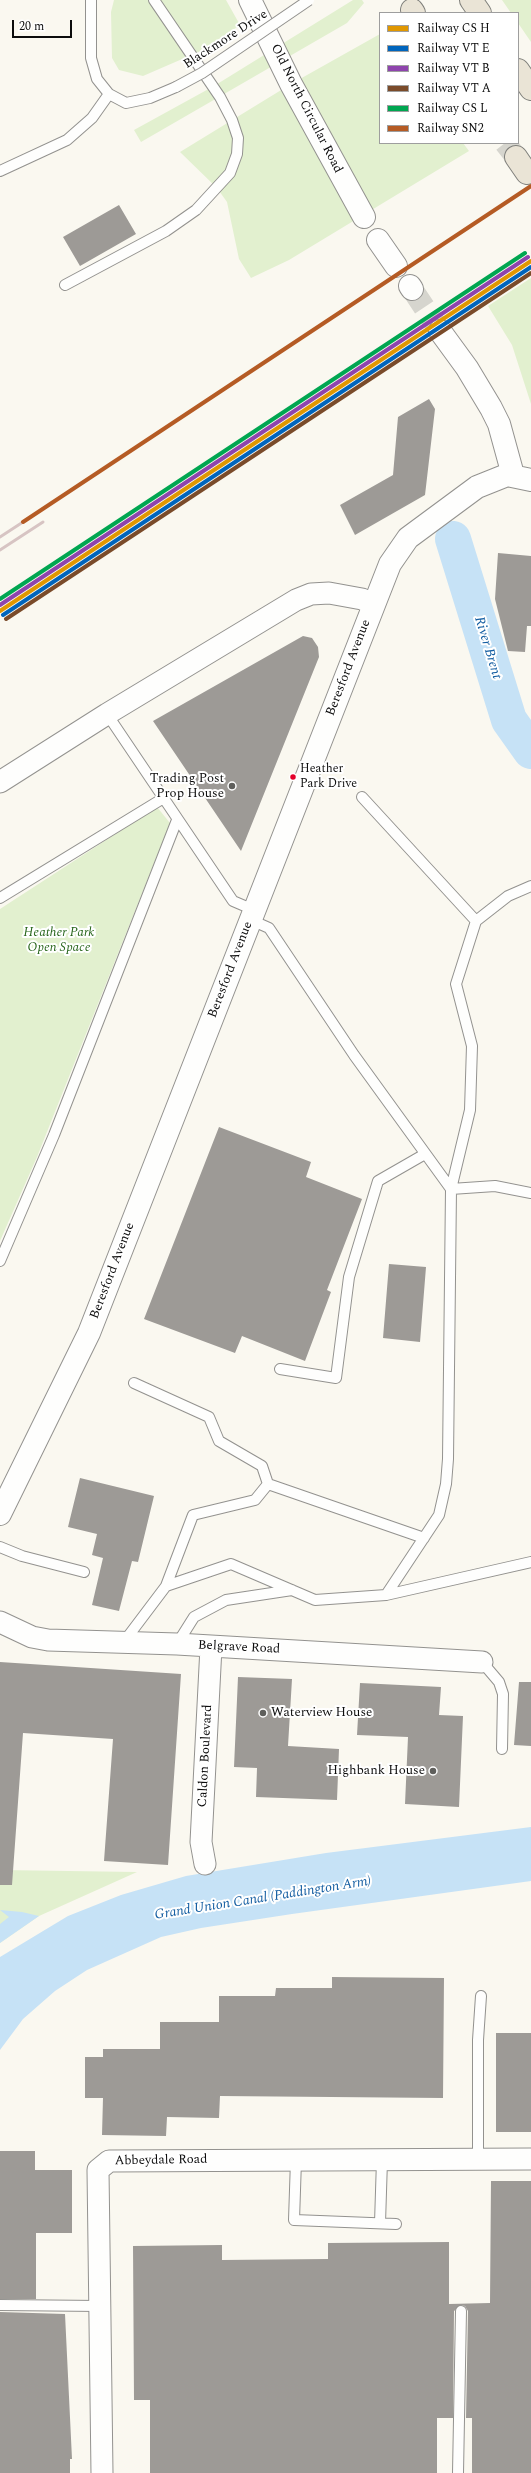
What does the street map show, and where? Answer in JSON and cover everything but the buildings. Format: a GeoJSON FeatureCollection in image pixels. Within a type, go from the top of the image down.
{"type":"FeatureCollection","features":[{"type":"Feature","properties":{"kind":"highway"},"geometry":{"type":"LineString","coordinates":[[471,0],[479,12]]}},
{"type":"Feature","properties":{"kind":"highway"},"geometry":{"type":"LineString","coordinates":[[519,71],[531,89]]}},
{"type":"Feature","properties":{"kind":"street","name":"Old North Circular Road"},"geometry":{"type":"LineString","coordinates":[[250,0],[291,84],[364,217]]}},
{"type":"Feature","properties":{"kind":"street"},"geometry":{"type":"LineString","coordinates":[[378,240],[396,266]]}},
{"type":"Feature","properties":{"kind":"street"},"geometry":{"type":"LineString","coordinates":[[440,331],[467,368],[491,408],[522,477]]}},
{"type":"Feature","properties":{"kind":"street","name":"Beresford Avenue"},"geometry":{"type":"LineString","coordinates":[[0,1514],[89,1333],[390,564],[408,538],[477,487],[492,480],[522,477]]}},
{"type":"Feature","properties":{"kind":"street"},"geometry":{"type":"LineString","coordinates":[[0,782],[107,714],[296,600],[311,594],[329,593],[374,604]]}},
{"type":"Feature","properties":{"kind":"street","name":"Belgrave Road"},"geometry":{"type":"LineString","coordinates":[[0,1622],[32,1637],[48,1640],[123,1644],[177,1644],[482,1662]]}},
{"type":"Feature","properties":{"kind":"street","name":"Caldon Boulevard"},"geometry":{"type":"LineString","coordinates":[[205,1864],[201,1842],[211,1647]]}},
{"type":"Feature","properties":{"kind":"street","name":"Abbeydale Road"},"geometry":{"type":"LineString","coordinates":[[102,2473],[98,2170],[109,2161],[531,2159]]}},
{"type":"Feature","properties":{"kind":"lane"},"geometry":{"type":"LineString","coordinates":[[0,171],[67,140],[92,118],[109,94],[97,79],[91,58],[91,0]]}},
{"type":"Feature","properties":{"kind":"lane"},"geometry":{"type":"LineString","coordinates":[[65,284],[166,231],[196,210],[230,173],[237,154],[238,138],[232,120],[220,97],[154,0]]}},
{"type":"Feature","properties":{"kind":"lane","name":"Blackmore Drive"},"geometry":{"type":"LineString","coordinates":[[109,94],[126,103],[150,98],[176,87],[202,73],[309,0]]}},
{"type":"Feature","properties":{"kind":"lane"},"geometry":{"type":"LineString","coordinates":[[107,714],[162,799],[233,902],[269,928],[354,1055],[451,1189]]}},
{"type":"Feature","properties":{"kind":"lane"},"geometry":{"type":"LineString","coordinates":[[362,797],[476,921]]}},
{"type":"Feature","properties":{"kind":"lane"},"geometry":{"type":"LineString","coordinates":[[0,898],[162,799]]}},
{"type":"Feature","properties":{"kind":"lane"},"geometry":{"type":"LineString","coordinates":[[0,1261],[54,1135],[177,820]]}},
{"type":"Feature","properties":{"kind":"lane"},"geometry":{"type":"LineString","coordinates":[[386,1595],[439,1515],[446,1484],[448,1459],[451,1189],[470,1110],[472,1046],[456,984],[476,921],[508,896],[531,886]]}},
{"type":"Feature","properties":{"kind":"lane"},"geometry":{"type":"LineString","coordinates":[[280,1368],[336,1378],[349,1277],[378,1181],[425,1154]]}},
{"type":"Feature","properties":{"kind":"lane"},"geometry":{"type":"LineString","coordinates":[[451,1189],[495,1186],[531,1193]]}},
{"type":"Feature","properties":{"kind":"lane"},"geometry":{"type":"LineString","coordinates":[[134,1382],[209,1417],[219,1441],[262,1466],[268,1484]]}},
{"type":"Feature","properties":{"kind":"lane"},"geometry":{"type":"LineString","coordinates":[[268,1484],[424,1538]]}},
{"type":"Feature","properties":{"kind":"lane"},"geometry":{"type":"LineString","coordinates":[[123,1644],[166,1586],[193,1515],[255,1500],[268,1484]]}},
{"type":"Feature","properties":{"kind":"lane"},"geometry":{"type":"LineString","coordinates":[[0,1547],[22,1556],[84,1572]]}},
{"type":"Feature","properties":{"kind":"lane"},"geometry":{"type":"LineString","coordinates":[[166,1586],[230,1564],[315,1600],[386,1595],[531,1562]]}},
{"type":"Feature","properties":{"kind":"lane"},"geometry":{"type":"LineString","coordinates":[[177,1644],[194,1618],[226,1600],[292,1590]]}},
{"type":"Feature","properties":{"kind":"lane"},"geometry":{"type":"LineString","coordinates":[[482,1662],[499,1682],[503,1694],[502,1749]]}},
{"type":"Feature","properties":{"kind":"lane"},"geometry":{"type":"LineString","coordinates":[[478,2159],[478,2040],[481,1996]]}},
{"type":"Feature","properties":{"kind":"lane"},"geometry":{"type":"LineString","coordinates":[[296,2160],[294,2220],[396,2224]]}},
{"type":"Feature","properties":{"kind":"lane"},"geometry":{"type":"LineString","coordinates":[[380,2223],[382,2160]]}},
{"type":"Feature","properties":{"kind":"lane"},"geometry":{"type":"LineString","coordinates":[[0,2305],[100,2306]]}},
{"type":"Feature","properties":{"kind":"lane"},"geometry":{"type":"LineString","coordinates":[[458,2473],[461,2311]]}},
{"type":"Feature","properties":{"kind":"green space"},"geometry":{"type":"Polygon","coordinates":[[[114,0],[226,0],[240,25],[203,50],[143,76],[119,70],[112,58],[111,12],[114,0]]]}},
{"type":"Feature","properties":{"kind":"green space"},"geometry":{"type":"Polygon","coordinates":[[[353,0],[362,0],[364,3],[347,23],[141,142],[134,130],[214,86],[353,0]]]}},
{"type":"Feature","properties":{"kind":"green space"},"geometry":{"type":"Polygon","coordinates":[[[502,0],[531,0],[531,42],[519,24],[519,12],[510,12],[502,0]]]}},
{"type":"Feature","properties":{"kind":"green space"},"geometry":{"type":"Polygon","coordinates":[[[379,35],[379,144],[464,144],[469,151],[289,260],[251,278],[239,259],[227,202],[217,188],[180,152],[291,84],[379,35]]]}},
{"type":"Feature","properties":{"kind":"green space"},"geometry":{"type":"Polygon","coordinates":[[[531,278],[531,404],[512,345],[488,306],[531,278]]]}},
{"type":"Feature","properties":{"kind":"green space","name":"Heather Park Open Space"},"geometry":{"type":"Polygon","coordinates":[[[157,807],[170,823],[37,1157],[0,1241],[0,909],[157,807]]]}},
{"type":"Feature","properties":{"kind":"green space"},"geometry":{"type":"Polygon","coordinates":[[[0,1870],[137,1872],[39,1916],[0,1943],[0,1870]]]}},
{"type":"Feature","properties":{"kind":"water","name":"Grand Union Canal (Paddington Arm)"},"geometry":{"type":"Polygon","coordinates":[[[531,1827],[531,1881],[292,1914],[201,1928],[161,1937],[87,1970],[55,1991],[23,2019],[0,2050],[0,1957],[68,1916],[121,1895],[186,1876],[326,1853],[531,1827]]]}},
{"type":"Feature","properties":{"kind":"water"},"geometry":{"type":"Polygon","coordinates":[[[0,1910],[22,1912],[39,1916],[0,1943],[0,1924],[9,1917],[0,1910]]]}},
{"type":"Feature","properties":{"kind":"waterway","name":"River Brent"},"geometry":{"type":"LineString","coordinates":[[453,539],[509,720],[531,751]]}},
{"type":"Feature","properties":{"kind":"tunnel"},"geometry":{"type":"LineString","coordinates":[[506,144],[516,157]]}},
{"type":"Feature","properties":{"kind":"tunnel"},"geometry":{"type":"LineString","coordinates":[[412,289],[440,331]]}},
{"type":"Feature","properties":{"kind":"railway"},"geometry":{"type":"LineString","coordinates":[[0,537],[23,522]]}},
{"type":"Feature","properties":{"kind":"railway"},"geometry":{"type":"LineString","coordinates":[[0,550],[43,522]]}},
{"type":"Feature","properties":{"kind":"transit line"},"geometry":{"type":"LineString","coordinates":[[0,599],[525,253]]}},
{"type":"Feature","properties":{"kind":"transit line"},"geometry":{"type":"LineString","coordinates":[[0,605],[528,257]]}},
{"type":"Feature","properties":{"kind":"transit line"},"geometry":{"type":"LineString","coordinates":[[0,611],[531,261]]}},
{"type":"Feature","properties":{"kind":"transit line"},"geometry":{"type":"LineString","coordinates":[[3,615],[531,267]]}},
{"type":"Feature","properties":{"kind":"transit line"},"geometry":{"type":"LineString","coordinates":[[6,619],[531,273]]}},
{"type":"Feature","properties":{"kind":"rail line","name":"SN2"},"geometry":{"type":"LineString","coordinates":[[23,522],[531,186]]}},
{"type":"Feature","properties":{"kind":"place","name":"Heather Park Drive"},"geometry":{"type":"Point","coordinates":[293,777]}},
{"type":"Feature","properties":{"kind":"place","name":"Trading Post Prop House"},"geometry":{"type":"Point","coordinates":[232,786]}},
{"type":"Feature","properties":{"kind":"place","name":"Waterview House"},"geometry":{"type":"Point","coordinates":[263,1713]}},
{"type":"Feature","properties":{"kind":"place","name":"Highbank House"},"geometry":{"type":"Point","coordinates":[433,1771]}}]}
